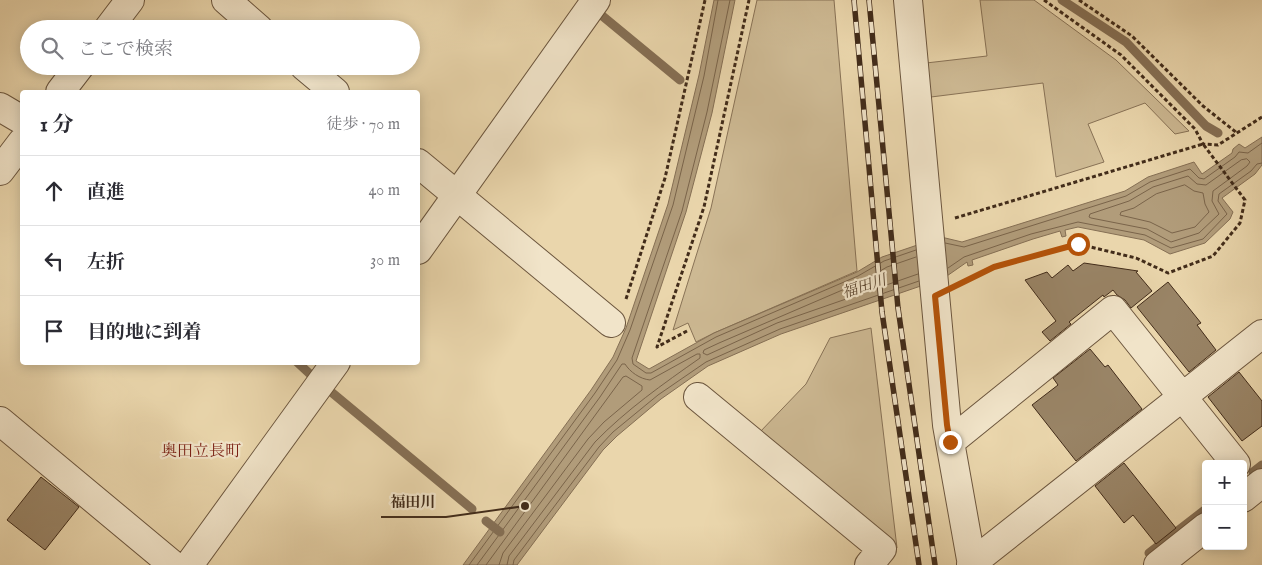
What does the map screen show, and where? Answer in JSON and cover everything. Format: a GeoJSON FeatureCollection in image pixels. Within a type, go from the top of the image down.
{"type":"FeatureCollection","features":[{"type":"Feature","properties":{"kind":"street"},"geometry":{"type":"LineString","coordinates":[[115,20],[130,0]]}},
{"type":"Feature","properties":{"kind":"street"},"geometry":{"type":"LineString","coordinates":[[226,0],[249,20]]}},
{"type":"Feature","properties":{"kind":"street"},"geometry":{"type":"LineString","coordinates":[[420,247],[596,0]]}},
{"type":"Feature","properties":{"kind":"street"},"geometry":{"type":"LineString","coordinates":[[908,0],[947,425],[972,564],[1262,334]]}},
{"type":"Feature","properties":{"kind":"street"},"geometry":{"type":"LineString","coordinates":[[62,90],[73,75]]}},
{"type":"Feature","properties":{"kind":"street"},"geometry":{"type":"LineString","coordinates":[[315,75],[333,90]]}},
{"type":"Feature","properties":{"kind":"street"},"geometry":{"type":"LineString","coordinates":[[0,107],[20,119]]}},
{"type":"Feature","properties":{"kind":"street"},"geometry":{"type":"LineString","coordinates":[[0,171],[20,145]]}},
{"type":"Feature","properties":{"kind":"street"},"geometry":{"type":"LineString","coordinates":[[420,165],[612,323]]}},
{"type":"Feature","properties":{"kind":"street"},"geometry":{"type":"LineString","coordinates":[[950,442],[1113,310],[1233,460]]}},
{"type":"Feature","properties":{"kind":"street"},"geometry":{"type":"LineString","coordinates":[[189,565],[334,365]]}},
{"type":"Feature","properties":{"kind":"street"},"geometry":{"type":"LineString","coordinates":[[698,397],[879,560]]}},
{"type":"Feature","properties":{"kind":"street"},"geometry":{"type":"LineString","coordinates":[[0,421],[173,565]]}},
{"type":"Feature","properties":{"kind":"street"},"geometry":{"type":"LineString","coordinates":[[1158,565],[1202,530]]}},
{"type":"Feature","properties":{"kind":"path"},"geometry":{"type":"LineString","coordinates":[[612,323],[622,312],[665,178],[704,0]]}},
{"type":"Feature","properties":{"kind":"path"},"geometry":{"type":"LineString","coordinates":[[687,331],[657,347],[704,207],[749,0]]}},
{"type":"Feature","properties":{"kind":"path"},"geometry":{"type":"LineString","coordinates":[[1079,0],[1132,36],[1203,106],[1237,133]]}},
{"type":"Feature","properties":{"kind":"path"},"geometry":{"type":"LineString","coordinates":[[934,292],[994,267],[1078,244],[1136,258],[1168,273],[1213,256],[1240,223],[1245,200],[1203,144],[1195,129],[1121,55],[1046,1]]}},
{"type":"Feature","properties":{"kind":"path"},"geometry":{"type":"LineString","coordinates":[[929,232],[1203,144],[1218,145],[1262,117]]}},
{"type":"Feature","properties":{"kind":"shaded area"},"geometry":{"type":"Polygon","coordinates":[[[757,0],[834,0],[857,271],[696,342],[688,323],[673,330],[711,208],[757,0]]]}},
{"type":"Feature","properties":{"kind":"shaded area"},"geometry":{"type":"Polygon","coordinates":[[[980,0],[1034,0],[1116,60],[1189,131],[1175,134],[1145,103],[1088,124],[1104,162],[1056,177],[1043,83],[931,97],[926,63],[987,56],[980,0]]]}},
{"type":"Feature","properties":{"kind":"shaded area"},"geometry":{"type":"Polygon","coordinates":[[[871,328],[897,548],[759,433],[806,384],[830,338],[871,328]]]}},
{"type":"Feature","properties":{"kind":"water"},"geometry":{"type":"Polygon","coordinates":[[[714,0],[735,0],[712,113],[686,212],[636,361],[649,369],[714,333],[857,272],[882,257],[941,237],[962,242],[1125,191],[1148,177],[1194,162],[1202,174],[1232,153],[1233,149],[1239,144],[1245,148],[1262,137],[1262,165],[1255,174],[1222,198],[1233,212],[1230,219],[1205,243],[1170,254],[1144,240],[1078,227],[1065,230],[1066,236],[1062,237],[1060,231],[972,260],[973,265],[968,266],[967,262],[944,278],[781,334],[708,366],[661,399],[603,450],[517,565],[463,565],[591,390],[613,357],[626,328],[668,204],[699,75],[714,0]]]}},
{"type":"Feature","properties":{"kind":"building"},"geometry":{"type":"Polygon","coordinates":[[[1084,263],[1138,271],[1136,272],[1152,291],[1131,308],[1113,290],[1104,297],[1103,295],[1069,322],[1071,324],[1050,341],[1042,332],[1056,321],[1025,280],[1047,272],[1052,278],[1068,265],[1073,271],[1084,263]]]}},
{"type":"Feature","properties":{"kind":"building"},"geometry":{"type":"Polygon","coordinates":[[[1168,282],[1201,323],[1197,325],[1216,350],[1189,372],[1137,307],[1168,282]]]}},
{"type":"Feature","properties":{"kind":"building"},"geometry":{"type":"Polygon","coordinates":[[[1090,349],[1105,367],[1108,365],[1142,409],[1076,461],[1032,405],[1058,385],[1053,378],[1090,349]]]}},
{"type":"Feature","properties":{"kind":"building"},"geometry":{"type":"Polygon","coordinates":[[[1239,372],[1262,401],[1262,426],[1242,441],[1208,397],[1239,372]]]}},
{"type":"Feature","properties":{"kind":"building"},"geometry":{"type":"Polygon","coordinates":[[[1124,463],[1176,528],[1156,544],[1133,515],[1124,523],[1095,486],[1124,463]]]}},
{"type":"Feature","properties":{"kind":"building"},"geometry":{"type":"Polygon","coordinates":[[[41,477],[79,507],[45,550],[7,520],[41,477]]]}},
{"type":"Feature","properties":{"kind":"waterway"},"geometry":{"type":"LineString","coordinates":[[1062,0],[1126,42],[1206,126],[1218,133]]}},
{"type":"Feature","properties":{"kind":"waterway"},"geometry":{"type":"LineString","coordinates":[[600,14],[680,80]]}},
{"type":"Feature","properties":{"kind":"waterway"},"geometry":{"type":"LineString","coordinates":[[300,365],[311,375]]}},
{"type":"Feature","properties":{"kind":"waterway"},"geometry":{"type":"LineString","coordinates":[[330,391],[472,509]]}},
{"type":"Feature","properties":{"kind":"waterway"},"geometry":{"type":"LineString","coordinates":[[1253,472],[1262,465]]}},
{"type":"Feature","properties":{"kind":"waterway"},"geometry":{"type":"LineString","coordinates":[[1149,553],[1202,512]]}},
{"type":"Feature","properties":{"kind":"waterway"},"geometry":{"type":"LineString","coordinates":[[486,521],[500,532]]}},
{"type":"Feature","properties":{"kind":"railway"},"geometry":{"type":"LineString","coordinates":[[854,0],[882,312],[919,565]]}},
{"type":"Feature","properties":{"kind":"railway"},"geometry":{"type":"LineString","coordinates":[[869,0],[898,308],[935,565]]}},
{"type":"Feature","properties":{"kind":"place","name":"福田川"},"geometry":{"type":"Point","coordinates":[525,506]}},
{"type":"Feature","properties":{"kind":"district","name":"奥田立長町"},"geometry":{"type":"Point","coordinates":[201,450]}},
{"type":"Feature","properties":{"kind":"route"},"geometry":{"type":"LineString","coordinates":[[950,442],[935,296],[994,267],[1078,244]]}}]}
